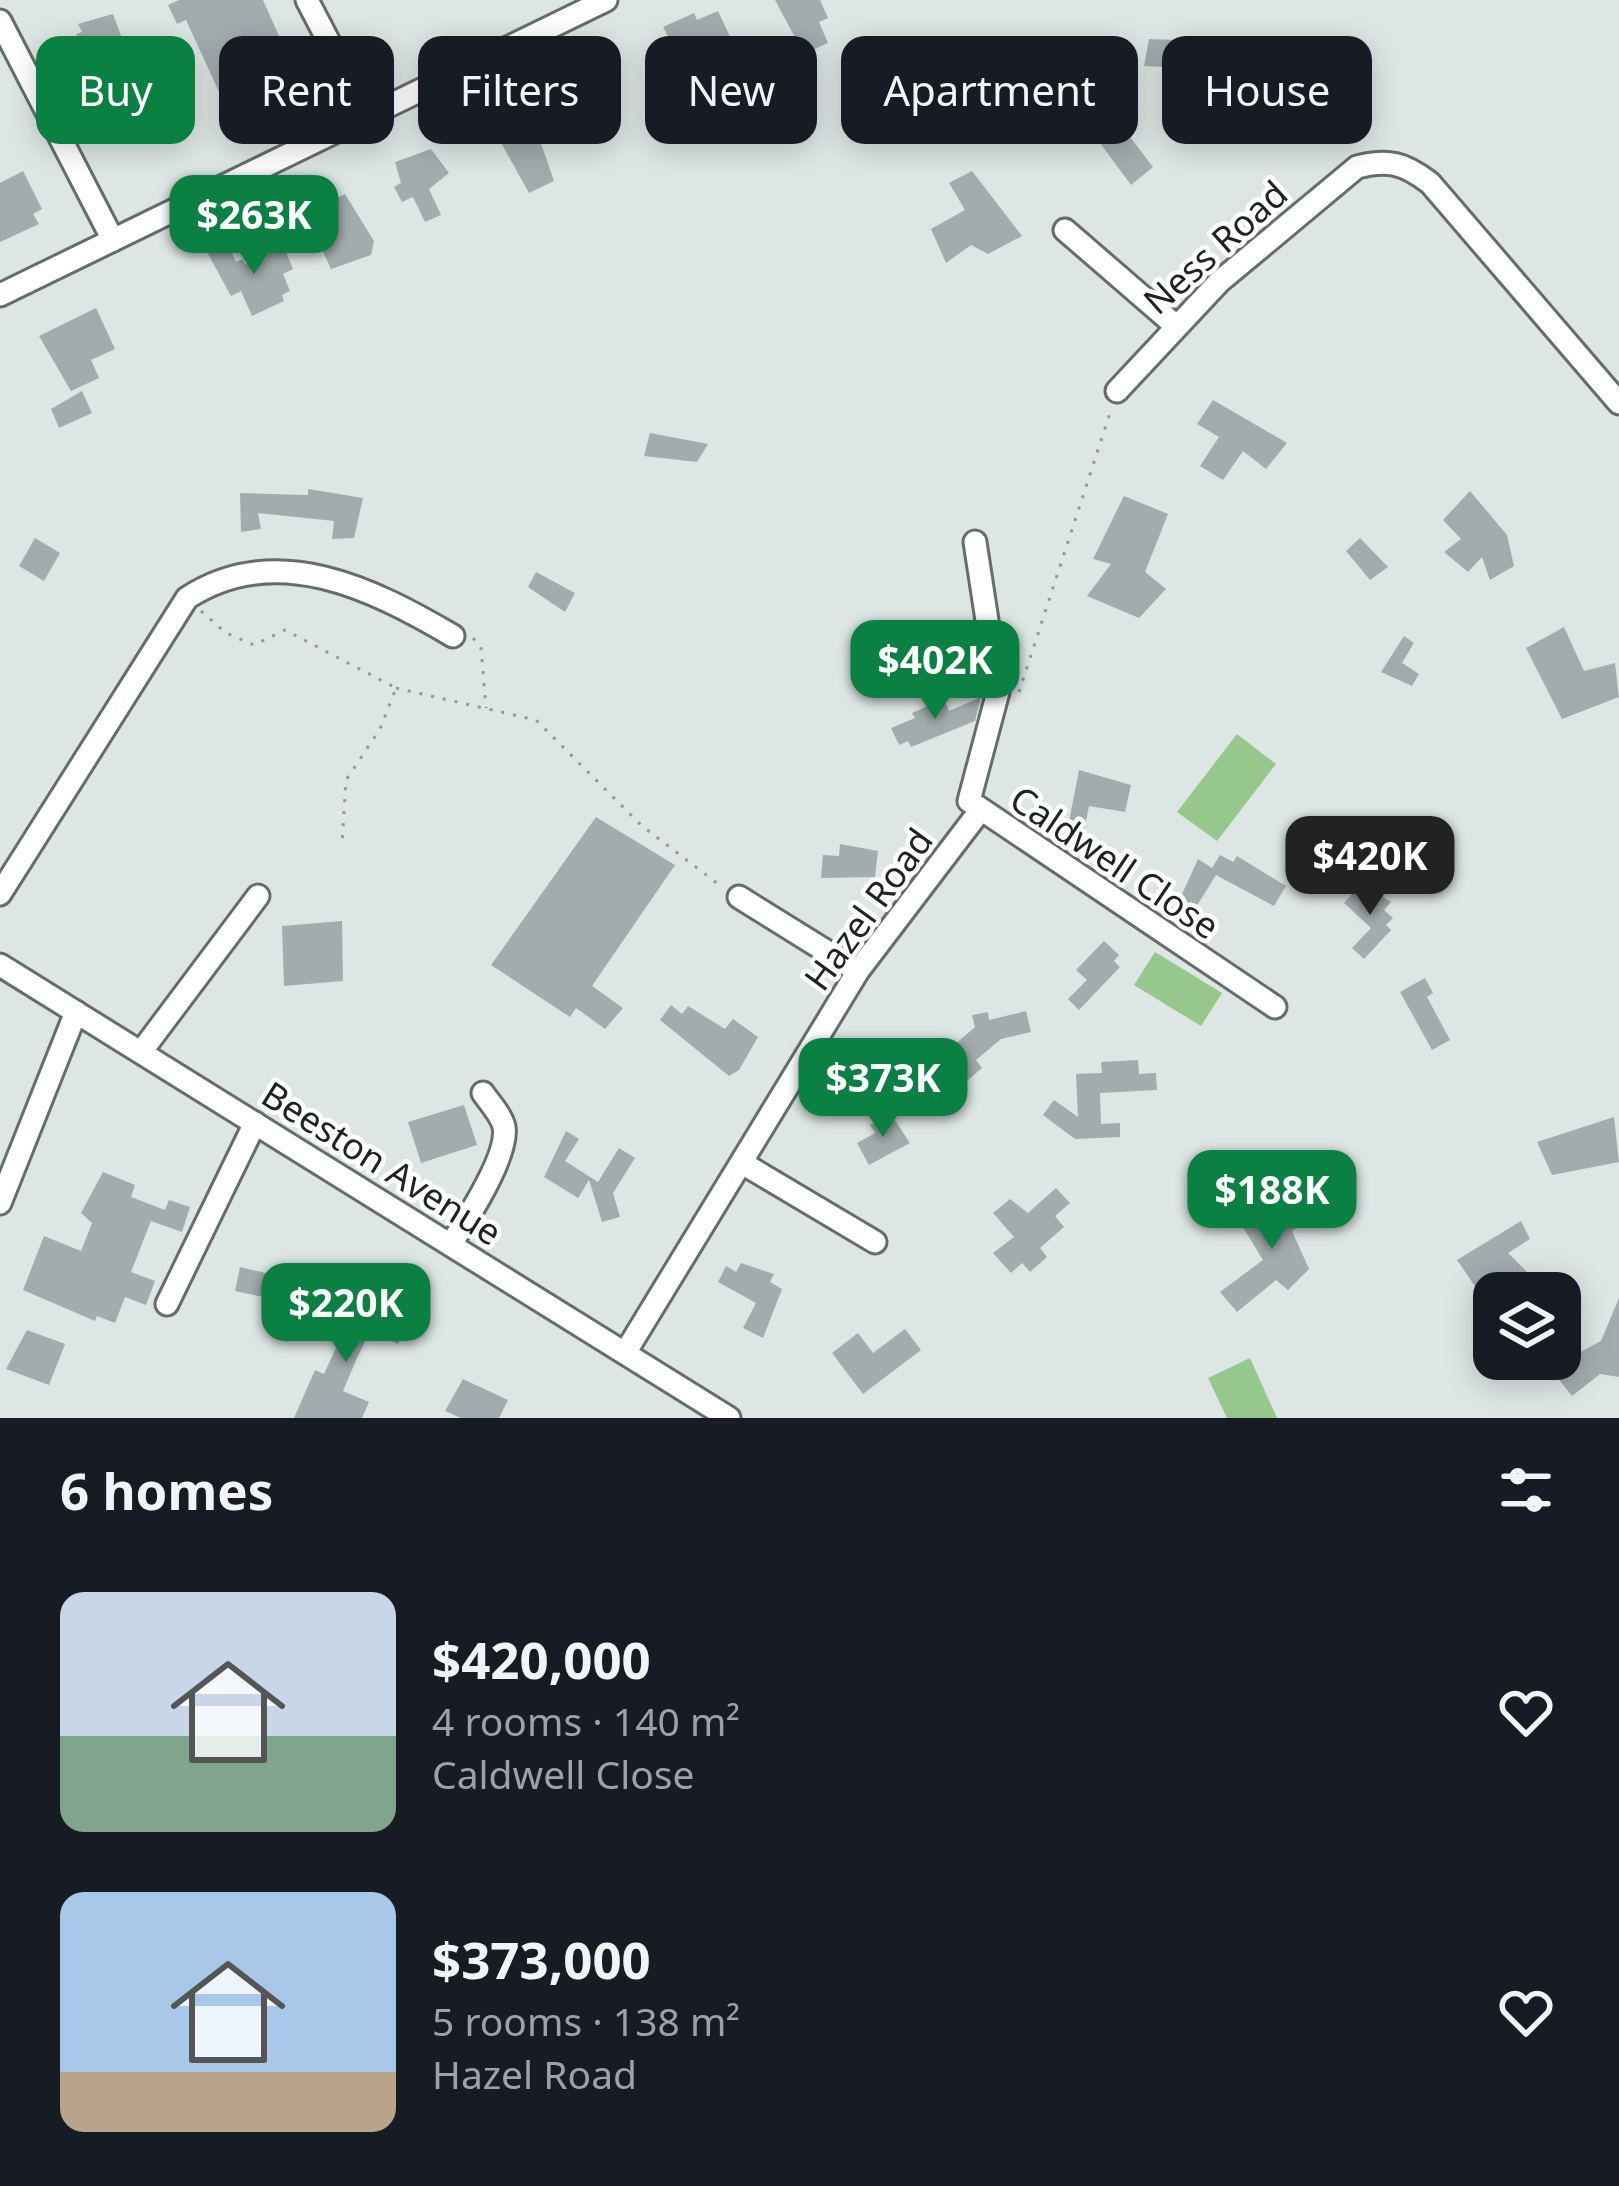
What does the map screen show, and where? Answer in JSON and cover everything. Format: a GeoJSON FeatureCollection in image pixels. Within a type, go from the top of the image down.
{"type":"FeatureCollection","features":[{"type":"Feature","properties":{"kind":"street"},"geometry":{"type":"LineString","coordinates":[[307,0],[326,36]]}},
{"type":"Feature","properties":{"kind":"street"},"geometry":{"type":"LineString","coordinates":[[394,104],[606,0]]}},
{"type":"Feature","properties":{"kind":"street"},"geometry":{"type":"LineString","coordinates":[[0,21],[113,240]]}},
{"type":"Feature","properties":{"kind":"street"},"geometry":{"type":"LineString","coordinates":[[0,295],[312,144]]}},
{"type":"Feature","properties":{"kind":"street","name":"Ness Road"},"geometry":{"type":"LineString","coordinates":[[1117,392],[1176,326],[1357,167],[1385,160],[1409,167],[1430,183],[1619,403]]}},
{"type":"Feature","properties":{"kind":"street"},"geometry":{"type":"LineString","coordinates":[[1065,230],[1176,326]]}},
{"type":"Feature","properties":{"kind":"street"},"geometry":{"type":"LineString","coordinates":[[975,542],[998,692],[968,789],[969,801],[980,812]]}},
{"type":"Feature","properties":{"kind":"street"},"geometry":{"type":"LineString","coordinates":[[0,894],[187,598],[230,578],[341,578],[453,636]]}},
{"type":"Feature","properties":{"kind":"street","name":"Hazel Road"},"geometry":{"type":"LineString","coordinates":[[626,1353],[858,971],[980,812]]}},
{"type":"Feature","properties":{"kind":"street","name":"Caldwell Close"},"geometry":{"type":"LineString","coordinates":[[980,812],[1275,1007]]}},
{"type":"Feature","properties":{"kind":"street"},"geometry":{"type":"LineString","coordinates":[[141,1052],[258,896]]}},
{"type":"Feature","properties":{"kind":"street"},"geometry":{"type":"LineString","coordinates":[[739,896],[858,971]]}},
{"type":"Feature","properties":{"kind":"street","name":"Beeston Avenue"},"geometry":{"type":"LineString","coordinates":[[0,965],[729,1418]]}},
{"type":"Feature","properties":{"kind":"street"},"geometry":{"type":"LineString","coordinates":[[0,1203],[76,1012]]}},
{"type":"Feature","properties":{"kind":"street"},"geometry":{"type":"LineString","coordinates":[[451,1244],[476,1206],[502,1141],[504,1126],[483,1093]]}},
{"type":"Feature","properties":{"kind":"street"},"geometry":{"type":"LineString","coordinates":[[167,1304],[255,1123]]}},
{"type":"Feature","properties":{"kind":"street"},"geometry":{"type":"LineString","coordinates":[[742,1163],[875,1242]]}},
{"type":"Feature","properties":{"kind":"path"},"geometry":{"type":"LineString","coordinates":[[1016,701],[1117,392]]}},
{"type":"Feature","properties":{"kind":"path"},"geometry":{"type":"LineString","coordinates":[[187,598],[226,633],[254,646],[285,630],[397,688],[536,720],[642,826],[706,879],[739,896]]}},
{"type":"Feature","properties":{"kind":"path"},"geometry":{"type":"LineString","coordinates":[[453,636],[472,638],[481,648],[487,709]]}},
{"type":"Feature","properties":{"kind":"path"},"geometry":{"type":"LineString","coordinates":[[343,844],[346,780],[380,729],[397,688]]}},
{"type":"Feature","properties":{"kind":"green space"},"geometry":{"type":"Polygon","coordinates":[[[1237,734],[1276,764],[1217,841],[1177,812],[1237,734]]]}},
{"type":"Feature","properties":{"kind":"green space"},"geometry":{"type":"Polygon","coordinates":[[[1155,952],[1222,993],[1201,1026],[1134,985],[1155,952]]]}},
{"type":"Feature","properties":{"kind":"green space"},"geometry":{"type":"Polygon","coordinates":[[[1250,1358],[1277,1418],[1227,1418],[1208,1378],[1250,1358]]]}},
{"type":"Feature","properties":{"kind":"building"},"geometry":{"type":"Polygon","coordinates":[[[179,0],[263,0],[279,36],[219,36],[219,92],[186,20],[177,24],[168,5],[179,0]]]}},
{"type":"Feature","properties":{"kind":"building"},"geometry":{"type":"Polygon","coordinates":[[[775,0],[820,0],[828,18],[819,22],[828,43],[817,48],[817,36],[794,36],[775,0]]]}},
{"type":"Feature","properties":{"kind":"building"},"geometry":{"type":"Polygon","coordinates":[[[718,11],[730,36],[668,36],[663,27],[694,13],[697,20],[718,11]]]}},
{"type":"Feature","properties":{"kind":"building"},"geometry":{"type":"Polygon","coordinates":[[[113,14],[121,36],[77,36],[82,32],[78,24],[113,14]]]}},
{"type":"Feature","properties":{"kind":"building"},"geometry":{"type":"Polygon","coordinates":[[[1149,39],[1162,39],[1162,67],[1144,66],[1149,39]]]}},
{"type":"Feature","properties":{"kind":"building"},"geometry":{"type":"Polygon","coordinates":[[[502,144],[541,144],[554,181],[529,193],[502,144]]]}},
{"type":"Feature","properties":{"kind":"building"},"geometry":{"type":"Polygon","coordinates":[[[1101,144],[1135,144],[1153,167],[1131,185],[1101,144]]]}},
{"type":"Feature","properties":{"kind":"building"},"geometry":{"type":"Polygon","coordinates":[[[431,149],[449,173],[429,189],[441,215],[425,222],[413,197],[402,202],[394,187],[401,183],[395,162],[431,149]]]}},
{"type":"Feature","properties":{"kind":"building"},"geometry":{"type":"Polygon","coordinates":[[[23,171],[42,209],[33,214],[39,224],[0,242],[0,183],[23,171]]]}},
{"type":"Feature","properties":{"kind":"building"},"geometry":{"type":"Polygon","coordinates":[[[972,171],[1022,236],[988,254],[971,245],[946,263],[931,229],[965,210],[949,183],[972,171]]]}},
{"type":"Feature","properties":{"kind":"building"},"geometry":{"type":"Polygon","coordinates":[[[345,194],[374,241],[371,255],[331,269],[319,243],[310,248],[300,226],[321,216],[316,207],[345,194]]]}},
{"type":"Feature","properties":{"kind":"building"},"geometry":{"type":"Polygon","coordinates":[[[228,243],[236,262],[243,259],[245,264],[284,247],[293,269],[283,274],[290,291],[282,295],[284,301],[252,316],[241,291],[231,296],[207,252],[228,243]]]}},
{"type":"Feature","properties":{"kind":"building"},"geometry":{"type":"Polygon","coordinates":[[[96,308],[115,349],[91,360],[99,378],[71,391],[39,336],[96,308]]]}},
{"type":"Feature","properties":{"kind":"building"},"geometry":{"type":"Polygon","coordinates":[[[82,391],[92,413],[59,428],[51,409],[82,391]]]}},
{"type":"Feature","properties":{"kind":"building"},"geometry":{"type":"Polygon","coordinates":[[[1213,400],[1287,443],[1266,469],[1243,451],[1223,480],[1200,466],[1219,437],[1197,424],[1213,400]]]}},
{"type":"Feature","properties":{"kind":"building"},"geometry":{"type":"Polygon","coordinates":[[[650,433],[708,444],[697,462],[644,456],[650,433]]]}},
{"type":"Feature","properties":{"kind":"building"},"geometry":{"type":"Polygon","coordinates":[[[308,489],[363,498],[354,538],[332,539],[334,521],[258,513],[261,529],[241,532],[240,493],[308,495],[308,489]]]}},
{"type":"Feature","properties":{"kind":"building"},"geometry":{"type":"Polygon","coordinates":[[[1470,491],[1507,535],[1514,566],[1490,580],[1482,557],[1468,572],[1444,552],[1461,539],[1443,520],[1470,491]]]}},
{"type":"Feature","properties":{"kind":"building"},"geometry":{"type":"Polygon","coordinates":[[[1124,496],[1168,514],[1145,572],[1166,589],[1139,618],[1087,596],[1111,564],[1093,559],[1124,496]]]}},
{"type":"Feature","properties":{"kind":"building"},"geometry":{"type":"Polygon","coordinates":[[[35,538],[60,553],[44,581],[19,566],[35,538]]]}},
{"type":"Feature","properties":{"kind":"building"},"geometry":{"type":"Polygon","coordinates":[[[1360,538],[1388,567],[1370,580],[1346,551],[1360,538]]]}},
{"type":"Feature","properties":{"kind":"building"},"geometry":{"type":"Polygon","coordinates":[[[536,572],[575,593],[565,612],[528,587],[536,572]]]}},
{"type":"Feature","properties":{"kind":"building"},"geometry":{"type":"Polygon","coordinates":[[[1564,627],[1584,671],[1615,663],[1619,697],[1562,719],[1526,648],[1564,627]]]}},
{"type":"Feature","properties":{"kind":"building"},"geometry":{"type":"Polygon","coordinates":[[[1404,636],[1414,643],[1402,663],[1419,674],[1412,686],[1381,672],[1404,636]]]}},
{"type":"Feature","properties":{"kind":"building"},"geometry":{"type":"Polygon","coordinates":[[[981,697],[975,721],[911,747],[908,741],[899,745],[891,728],[944,699],[949,711],[981,697]]]}},
{"type":"Feature","properties":{"kind":"building"},"geometry":{"type":"Polygon","coordinates":[[[1079,770],[1131,785],[1125,812],[1089,806],[1083,836],[1067,832],[1079,770]]]}},
{"type":"Feature","properties":{"kind":"building"},"geometry":{"type":"Polygon","coordinates":[[[596,817],[675,865],[592,986],[623,1008],[605,1029],[576,1008],[570,1017],[491,965],[596,817]]]}},
{"type":"Feature","properties":{"kind":"building"},"geometry":{"type":"Polygon","coordinates":[[[840,844],[878,851],[875,877],[821,878],[823,855],[839,856],[840,844]]]}},
{"type":"Feature","properties":{"kind":"building"},"geometry":{"type":"Polygon","coordinates":[[[1220,855],[1233,862],[1237,856],[1286,886],[1274,906],[1216,875],[1193,912],[1178,903],[1198,859],[1212,868],[1220,855]]]}},
{"type":"Feature","properties":{"kind":"building"},"geometry":{"type":"Polygon","coordinates":[[[1362,883],[1391,902],[1384,910],[1393,918],[1386,925],[1391,930],[1364,959],[1352,948],[1371,928],[1344,903],[1362,883]]]}},
{"type":"Feature","properties":{"kind":"building"},"geometry":{"type":"Polygon","coordinates":[[[342,921],[343,981],[284,986],[282,926],[342,921]]]}},
{"type":"Feature","properties":{"kind":"building"},"geometry":{"type":"Polygon","coordinates":[[[1104,941],[1119,955],[1114,961],[1120,967],[1079,1010],[1068,999],[1087,980],[1076,970],[1104,941]]]}},
{"type":"Feature","properties":{"kind":"building"},"geometry":{"type":"Polygon","coordinates":[[[1425,978],[1433,993],[1427,997],[1450,1040],[1432,1050],[1400,992],[1425,978]]]}},
{"type":"Feature","properties":{"kind":"building"},"geometry":{"type":"Polygon","coordinates":[[[671,1005],[682,1014],[688,1006],[725,1029],[733,1019],[758,1037],[739,1070],[729,1076],[660,1020],[671,1005]]]}},
{"type":"Feature","properties":{"kind":"building"},"geometry":{"type":"Polygon","coordinates":[[[1026,1011],[1031,1032],[1001,1039],[976,1060],[982,1068],[968,1080],[945,1053],[975,1027],[972,1015],[988,1012],[989,1020],[1026,1011]]]}},
{"type":"Feature","properties":{"kind":"building"},"geometry":{"type":"Polygon","coordinates":[[[1138,1060],[1139,1074],[1156,1073],[1157,1090],[1100,1093],[1101,1124],[1120,1123],[1120,1137],[1075,1139],[1043,1115],[1054,1100],[1078,1117],[1076,1074],[1102,1073],[1101,1062],[1138,1060]]]}},
{"type":"Feature","properties":{"kind":"building"},"geometry":{"type":"Polygon","coordinates":[[[464,1105],[477,1145],[421,1163],[408,1122],[464,1105]]]}},
{"type":"Feature","properties":{"kind":"building"},"geometry":{"type":"Polygon","coordinates":[[[890,1113],[910,1143],[869,1165],[857,1143],[875,1133],[870,1125],[890,1113]]]}},
{"type":"Feature","properties":{"kind":"building"},"geometry":{"type":"Polygon","coordinates":[[[1614,1117],[1619,1162],[1552,1175],[1537,1142],[1614,1117]]]}},
{"type":"Feature","properties":{"kind":"building"},"geometry":{"type":"Polygon","coordinates":[[[566,1131],[579,1139],[565,1161],[598,1182],[619,1148],[635,1158],[613,1193],[620,1217],[602,1222],[589,1180],[578,1198],[544,1177],[566,1131]]]}},
{"type":"Feature","properties":{"kind":"building"},"geometry":{"type":"Polygon","coordinates":[[[103,1172],[135,1185],[131,1197],[165,1210],[169,1200],[190,1207],[182,1232],[151,1221],[131,1272],[155,1281],[146,1305],[125,1297],[115,1323],[97,1316],[95,1321],[23,1290],[44,1236],[81,1251],[92,1223],[81,1213],[103,1172]]]}},
{"type":"Feature","properties":{"kind":"building"},"geometry":{"type":"Polygon","coordinates":[[[1056,1188],[1070,1203],[1055,1216],[1064,1227],[1040,1248],[1047,1257],[1030,1272],[1022,1263],[1011,1273],[993,1253],[1014,1237],[993,1213],[1010,1199],[1028,1213],[1056,1188]]]}},
{"type":"Feature","properties":{"kind":"building"},"geometry":{"type":"Polygon","coordinates":[[[1294,1194],[1311,1218],[1292,1231],[1309,1269],[1288,1290],[1276,1280],[1237,1312],[1220,1292],[1263,1260],[1241,1224],[1294,1194]]]}},
{"type":"Feature","properties":{"kind":"building"},"geometry":{"type":"Polygon","coordinates":[[[1521,1221],[1530,1239],[1508,1253],[1527,1272],[1473,1272],[1473,1283],[1457,1260],[1521,1221]]]}},
{"type":"Feature","properties":{"kind":"building"},"geometry":{"type":"Polygon","coordinates":[[[741,1263],[774,1274],[770,1282],[782,1289],[763,1338],[743,1328],[756,1303],[718,1282],[726,1266],[736,1272],[741,1263]]]}},
{"type":"Feature","properties":{"kind":"building"},"geometry":{"type":"Polygon","coordinates":[[[240,1267],[283,1277],[277,1300],[235,1291],[240,1267]]]}},
{"type":"Feature","properties":{"kind":"building"},"geometry":{"type":"Polygon","coordinates":[[[1619,1298],[1619,1377],[1600,1374],[1572,1396],[1559,1380],[1581,1380],[1581,1352],[1601,1341],[1619,1298]]]}},
{"type":"Feature","properties":{"kind":"building"},"geometry":{"type":"Polygon","coordinates":[[[348,1299],[406,1326],[398,1344],[370,1331],[343,1391],[369,1402],[362,1418],[294,1418],[315,1370],[324,1374],[345,1328],[337,1324],[348,1299]]]}},
{"type":"Feature","properties":{"kind":"building"},"geometry":{"type":"Polygon","coordinates":[[[905,1329],[921,1350],[863,1394],[832,1353],[858,1333],[873,1353],[905,1329]]]}},
{"type":"Feature","properties":{"kind":"building"},"geometry":{"type":"Polygon","coordinates":[[[27,1330],[65,1344],[49,1385],[6,1369],[27,1330]]]}},
{"type":"Feature","properties":{"kind":"building"},"geometry":{"type":"Polygon","coordinates":[[[463,1379],[508,1400],[499,1418],[461,1418],[445,1411],[463,1379]]]}}]}
